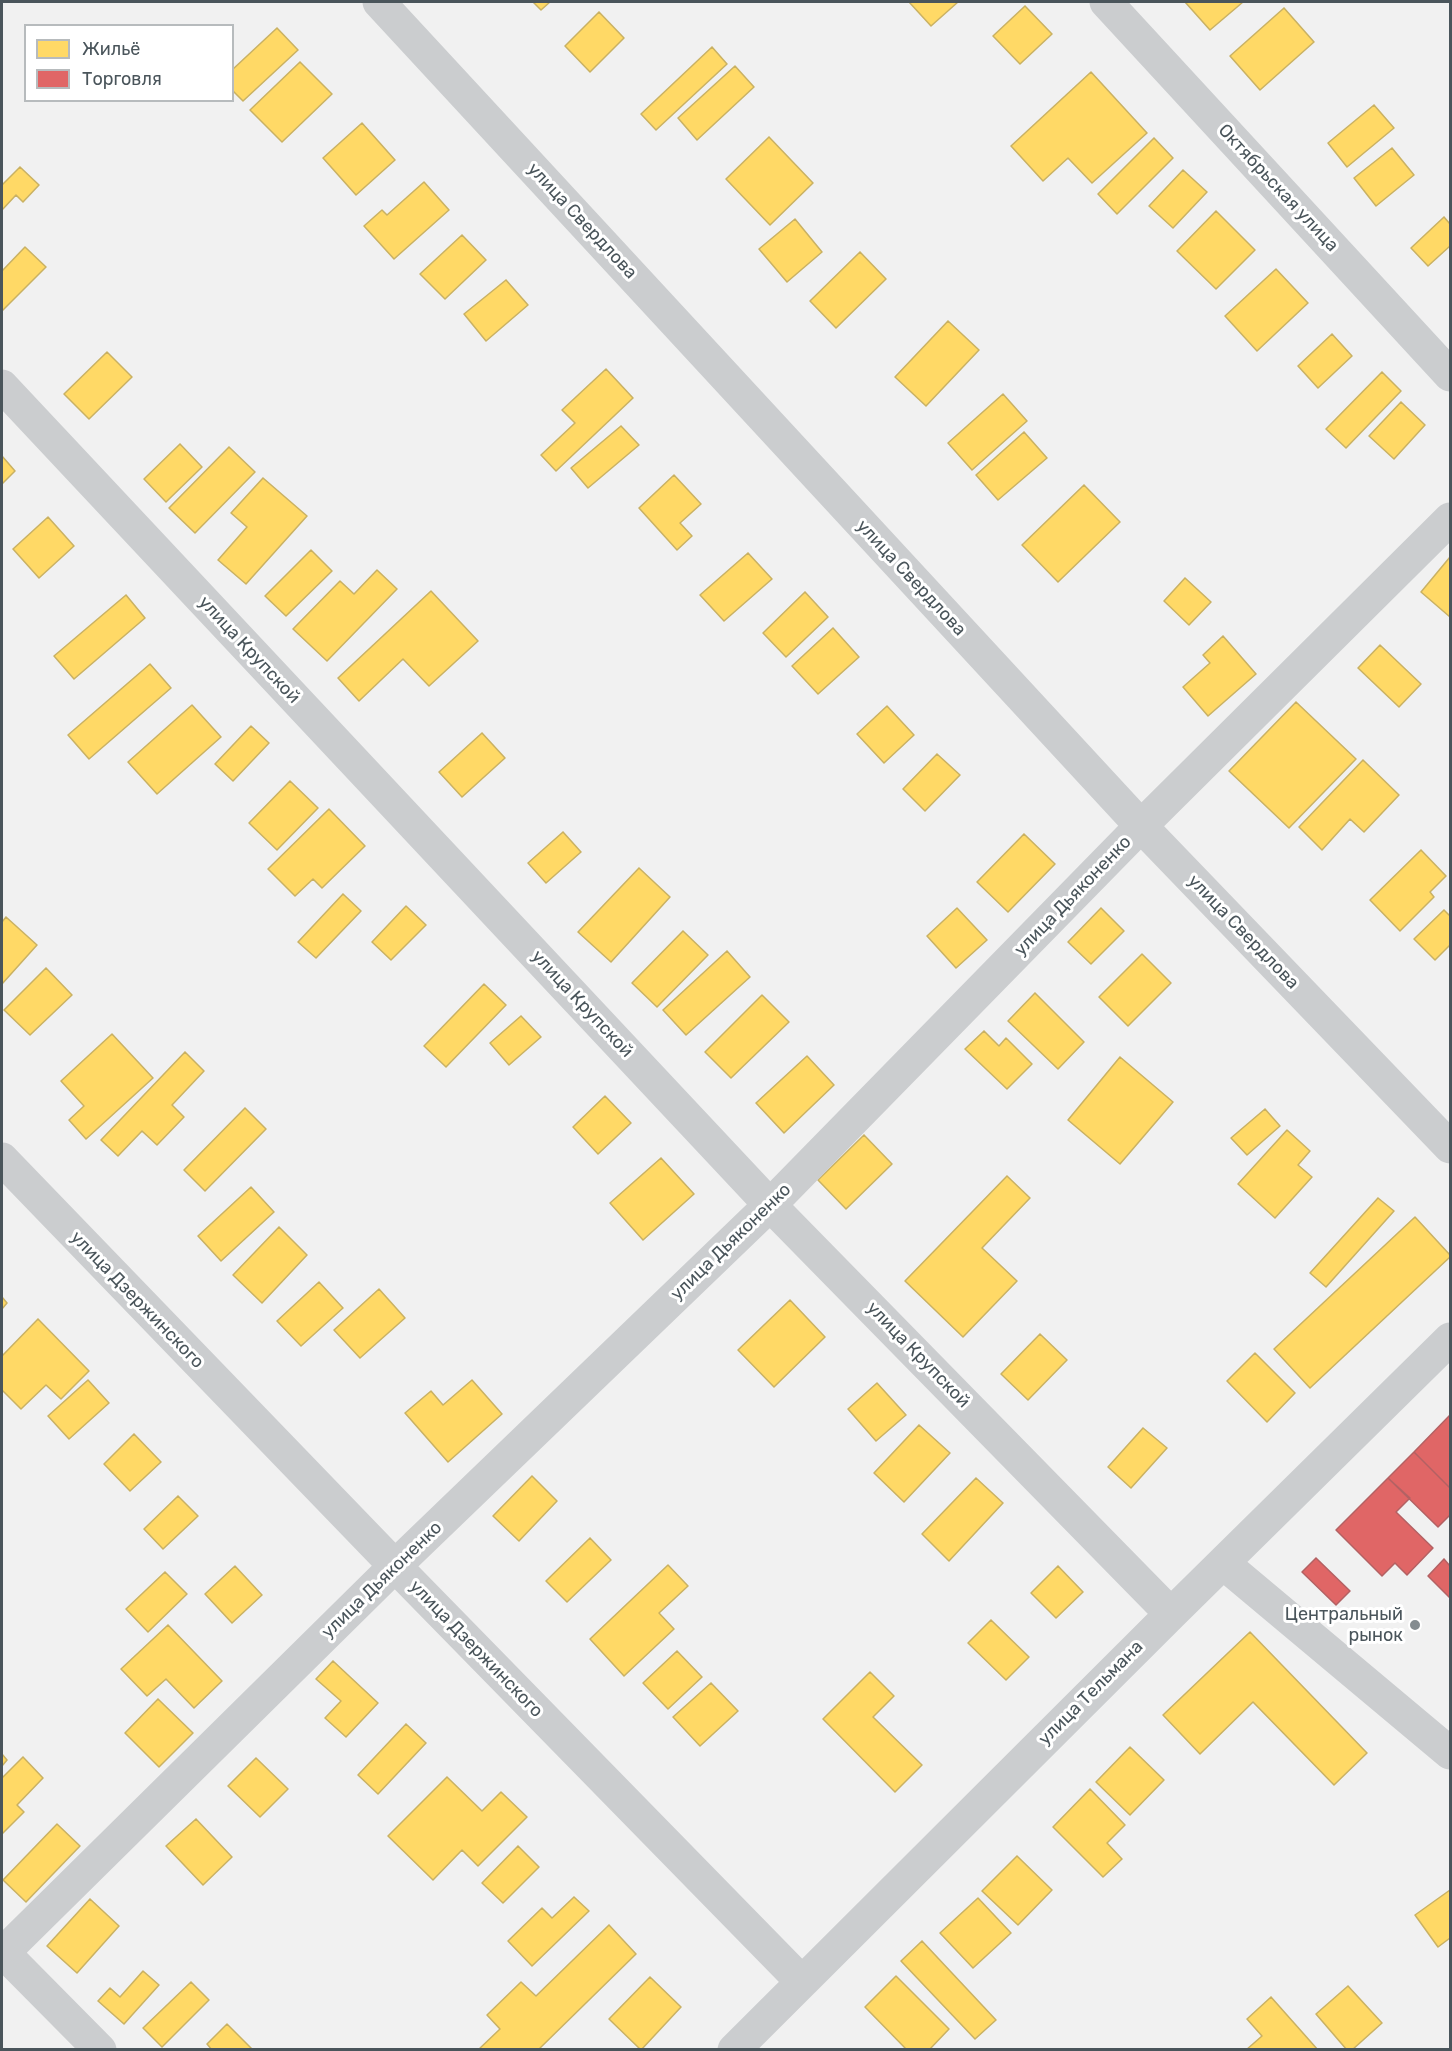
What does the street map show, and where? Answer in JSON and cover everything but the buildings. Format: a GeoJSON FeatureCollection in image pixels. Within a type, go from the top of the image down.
{"type":"FeatureCollection","features":[{"type":"Feature","properties":{"kind":"street","name":"улица Свердлова"},"geometry":{"type":"LineString","coordinates":[[379,2],[1141,826],[1450,1147]]}},
{"type":"Feature","properties":{"kind":"street","name":"Октябрьская улица"},"geometry":{"type":"LineString","coordinates":[[1107,2],[1450,375]]}},
{"type":"Feature","properties":{"kind":"street","name":"улица Крупской"},"geometry":{"type":"LineString","coordinates":[[2,386],[770,1205],[1171,1614]]}},
{"type":"Feature","properties":{"kind":"street","name":"улица Дьяконенко"},"geometry":{"type":"LineString","coordinates":[[2,1952],[395,1566],[770,1205],[1141,826],[1450,519]]}},
{"type":"Feature","properties":{"kind":"street","name":"улица Дзержинского"},"geometry":{"type":"LineString","coordinates":[[2,1159],[801,1982]]}},
{"type":"Feature","properties":{"kind":"street","name":"улица Тельмана"},"geometry":{"type":"LineString","coordinates":[[734,2049],[1450,1339]]}},
{"type":"Feature","properties":{"kind":"street"},"geometry":{"type":"LineString","coordinates":[[1223,1563],[1450,1753]]}},
{"type":"Feature","properties":{"kind":"street"},"geometry":{"type":"LineString","coordinates":[[2,1952],[100,2049]]}},
{"type":"Feature","properties":{"kind":"place","name":"Центральный рынок"},"geometry":{"type":"Point","coordinates":[1415,1625]}}]}
